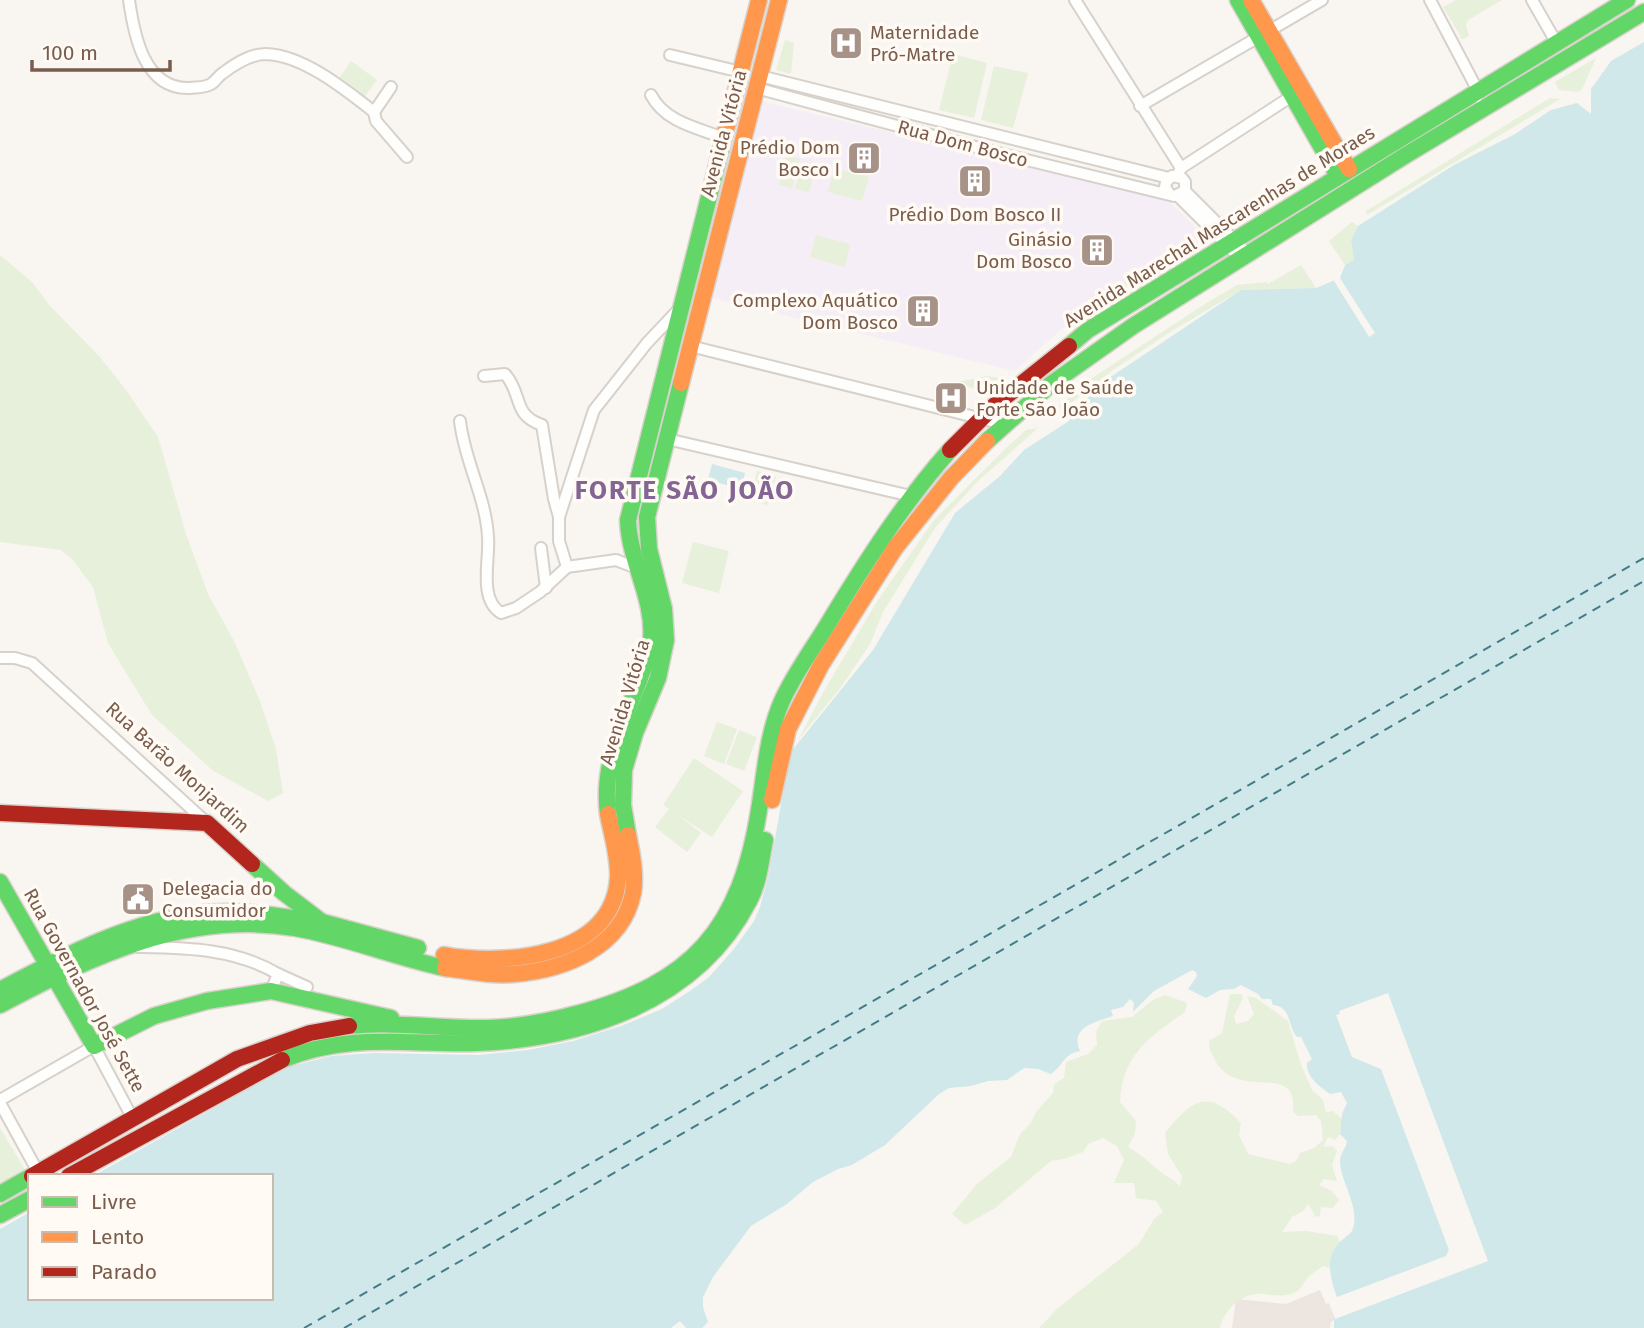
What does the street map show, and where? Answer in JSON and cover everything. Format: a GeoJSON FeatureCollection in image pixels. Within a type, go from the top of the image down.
{"type":"FeatureCollection","features":[{"type":"Feature","properties":{"kind":"main road","name":"Avenida Vitória"},"geometry":{"type":"LineString","coordinates":[[51,970],[105,937],[150,924],[204,914],[257,913],[322,922],[460,960],[521,959],[565,946],[592,930],[602,919],[614,900],[618,881],[616,851],[606,802],[606,780],[651,641],[649,618],[628,544],[630,511],[759,0]]}},
{"type":"Feature","properties":{"kind":"main road","name":"Avenida Vitória"},"geometry":{"type":"LineString","coordinates":[[51,970],[120,946],[169,933],[223,924],[303,930],[456,971],[499,975],[544,970],[570,962],[596,950],[623,921],[635,885],[635,865],[623,808],[622,779],[633,740],[662,661],[666,640],[665,619],[648,552],[647,517],[779,0]]}},
{"type":"Feature","properties":{"kind":"main road"},"geometry":{"type":"LineString","coordinates":[[1238,0],[1264,33],[1344,172]]}},
{"type":"Feature","properties":{"kind":"main road"},"geometry":{"type":"LineString","coordinates":[[1251,0],[1292,96],[1344,172],[1365,179]]}},
{"type":"Feature","properties":{"kind":"main road","name":"Avenida Marechal Mascarenhas de Moraes"},"geometry":{"type":"LineString","coordinates":[[35,1174],[237,1059],[273,1045],[352,1025],[410,1023],[490,1028],[556,1019],[616,1002],[681,969],[706,944],[738,899],[748,869],[771,736],[782,701],[873,550],[911,496],[980,419],[1020,383],[1088,330],[1627,0]]}},
{"type":"Feature","properties":{"kind":"main road","name":"Avenida Marechal Mascarenhas de Moraes"},"geometry":{"type":"LineString","coordinates":[[73,1174],[271,1065],[303,1051],[340,1043],[476,1043],[540,1038],[585,1027],[639,1007],[670,991],[704,965],[726,940],[749,901],[760,871],[779,758],[789,726],[825,658],[857,603],[903,534],[964,463],[1003,424],[1091,354],[1365,179],[1644,12]]}},
{"type":"Feature","properties":{"kind":"main road"},"geometry":{"type":"LineString","coordinates":[[740,77],[758,82]]}},
{"type":"Feature","properties":{"kind":"main road"},"geometry":{"type":"LineString","coordinates":[[0,813],[207,822]]}},
{"type":"Feature","properties":{"kind":"main road","name":"Rua Barão Monjardim"},"geometry":{"type":"LineString","coordinates":[[207,822],[285,893],[322,922]]}},
{"type":"Feature","properties":{"kind":"main road","name":"Rua Governador José Sette"},"geometry":{"type":"LineString","coordinates":[[0,882],[94,1046]]}},
{"type":"Feature","properties":{"kind":"main road"},"geometry":{"type":"LineString","coordinates":[[0,990],[51,970]]}},
{"type":"Feature","properties":{"kind":"main road"},"geometry":{"type":"LineString","coordinates":[[0,1005],[51,970]]}},
{"type":"Feature","properties":{"kind":"main road"},"geometry":{"type":"LineString","coordinates":[[94,1046],[154,1016],[207,1001],[271,991],[410,1023]]}},
{"type":"Feature","properties":{"kind":"main road","name":"Avenida Marechal Mascarenhas de Moraes"},"geometry":{"type":"LineString","coordinates":[[0,1194],[28,1178]]}},
{"type":"Feature","properties":{"kind":"main road"},"geometry":{"type":"LineString","coordinates":[[0,1215],[28,1200]]}},
{"type":"Feature","properties":{"kind":"street"},"geometry":{"type":"LineString","coordinates":[[129,0],[142,54],[154,75],[178,87],[201,87],[211,85],[238,63],[254,55],[268,54],[298,62],[324,76],[374,112],[376,121],[407,157]]}},
{"type":"Feature","properties":{"kind":"street"},"geometry":{"type":"LineString","coordinates":[[1075,0],[1140,106],[1175,174],[1185,182],[1178,194]]}},
{"type":"Feature","properties":{"kind":"street"},"geometry":{"type":"LineString","coordinates":[[1140,106],[1322,0]]}},
{"type":"Feature","properties":{"kind":"street"},"geometry":{"type":"LineString","coordinates":[[1430,0],[1478,91],[1475,111]]}},
{"type":"Feature","properties":{"kind":"street"},"geometry":{"type":"LineString","coordinates":[[1532,0],[1556,42]]}},
{"type":"Feature","properties":{"kind":"street"},"geometry":{"type":"LineString","coordinates":[[670,55],[740,77]]}},
{"type":"Feature","properties":{"kind":"street","name":"Rua Dom Bosco"},"geometry":{"type":"LineString","coordinates":[[758,82],[1175,174]]}},
{"type":"Feature","properties":{"kind":"street","name":"Rua Dom Bosco"},"geometry":{"type":"LineString","coordinates":[[758,82],[998,153],[1178,194]]}},
{"type":"Feature","properties":{"kind":"street"},"geometry":{"type":"LineString","coordinates":[[374,112],[390,87]]}},
{"type":"Feature","properties":{"kind":"street"},"geometry":{"type":"LineString","coordinates":[[651,95],[658,108],[675,119],[724,138]]}},
{"type":"Feature","properties":{"kind":"street"},"geometry":{"type":"LineString","coordinates":[[1245,257],[1178,194],[1165,187],[1175,174],[1292,96]]}},
{"type":"Feature","properties":{"kind":"street"},"geometry":{"type":"LineString","coordinates":[[559,517],[594,410],[647,343],[681,306]]}},
{"type":"Feature","properties":{"kind":"street"},"geometry":{"type":"LineString","coordinates":[[690,346],[1003,424]]}},
{"type":"Feature","properties":{"kind":"street"},"geometry":{"type":"LineString","coordinates":[[484,376],[505,374],[511,380],[521,411],[529,421],[542,425],[559,517],[559,541],[567,568]]}},
{"type":"Feature","properties":{"kind":"street"},"geometry":{"type":"LineString","coordinates":[[460,421],[462,443],[488,528],[488,601],[494,609],[500,613],[516,608],[546,588],[567,568],[616,560],[634,567]]}},
{"type":"Feature","properties":{"kind":"street"},"geometry":{"type":"LineString","coordinates":[[667,439],[911,496]]}},
{"type":"Feature","properties":{"kind":"street"},"geometry":{"type":"LineString","coordinates":[[554,499],[567,495]]}},
{"type":"Feature","properties":{"kind":"street"},"geometry":{"type":"LineString","coordinates":[[616,560],[628,544],[647,533]]}},
{"type":"Feature","properties":{"kind":"street"},"geometry":{"type":"LineString","coordinates":[[541,548],[546,588]]}},
{"type":"Feature","properties":{"kind":"street","name":"Rua Barão Monjardim"},"geometry":{"type":"LineString","coordinates":[[0,658],[16,658],[32,663],[207,822]]}},
{"type":"Feature","properties":{"kind":"street"},"geometry":{"type":"LineString","coordinates":[[120,946],[195,949],[241,956],[307,987]]}},
{"type":"Feature","properties":{"kind":"street"},"geometry":{"type":"LineString","coordinates":[[271,991],[278,974]]}},
{"type":"Feature","properties":{"kind":"street"},"geometry":{"type":"LineString","coordinates":[[33,1174],[0,1102],[94,1046]]}},
{"type":"Feature","properties":{"kind":"street","name":"Rua Governador José Sette"},"geometry":{"type":"LineString","coordinates":[[94,1046],[133,1119]]}},
{"type":"Feature","properties":{"kind":"shaded area"},"geometry":{"type":"Polygon","coordinates":[[[760,101],[1167,199],[1206,238],[1068,323],[1015,371],[708,297],[760,101]]]}},
{"type":"Feature","properties":{"kind":"shaded area"},"geometry":{"type":"Polygon","coordinates":[[[1320,1290],[1335,1319],[1330,1328],[1232,1328],[1236,1299],[1286,1304],[1320,1290]]]}},
{"type":"Feature","properties":{"kind":"green space"},"geometry":{"type":"Polygon","coordinates":[[[1456,0],[1502,0],[1468,20],[1466,26],[1469,36],[1463,39],[1457,38],[1461,37],[1443,7],[1456,0]]]}},
{"type":"Feature","properties":{"kind":"green space"},"geometry":{"type":"Polygon","coordinates":[[[785,40],[794,43],[791,74],[776,70],[785,40]]]}},
{"type":"Feature","properties":{"kind":"green space"},"geometry":{"type":"Polygon","coordinates":[[[953,54],[987,63],[974,118],[939,110],[953,54]]]}},
{"type":"Feature","properties":{"kind":"green space"},"geometry":{"type":"Polygon","coordinates":[[[1596,58],[1582,89],[1578,92],[1559,90],[1555,82],[1596,58]]]}},
{"type":"Feature","properties":{"kind":"green space"},"geometry":{"type":"Polygon","coordinates":[[[351,61],[377,80],[365,96],[340,77],[351,61]]]}},
{"type":"Feature","properties":{"kind":"green space"},"geometry":{"type":"Polygon","coordinates":[[[994,66],[1028,73],[1013,128],[981,120],[994,66]]]}},
{"type":"Feature","properties":{"kind":"green space"},"geometry":{"type":"Polygon","coordinates":[[[1550,98],[1560,99],[1367,215],[1366,211],[1550,98]]]}},
{"type":"Feature","properties":{"kind":"green space"},"geometry":{"type":"Polygon","coordinates":[[[786,156],[800,159],[794,181],[782,178],[794,182],[792,188],[779,185],[786,156]]]}},
{"type":"Feature","properties":{"kind":"green space"},"geometry":{"type":"Polygon","coordinates":[[[803,161],[816,164],[809,192],[795,189],[803,161]]]}},
{"type":"Feature","properties":{"kind":"green space"},"geometry":{"type":"Polygon","coordinates":[[[834,168],[869,177],[862,201],[828,192],[834,168]]]}},
{"type":"Feature","properties":{"kind":"green space"},"geometry":{"type":"Polygon","coordinates":[[[1352,222],[1358,226],[1351,240],[1354,260],[1345,265],[1329,241],[1352,222]]]}},
{"type":"Feature","properties":{"kind":"green space"},"geometry":{"type":"Polygon","coordinates":[[[816,235],[850,244],[845,267],[810,257],[816,235]]]}},
{"type":"Feature","properties":{"kind":"green space"},"geometry":{"type":"Polygon","coordinates":[[[1188,249],[1077,317],[1075,309],[1091,304],[1138,273],[1188,249]]]}},
{"type":"Feature","properties":{"kind":"green space"},"geometry":{"type":"Polygon","coordinates":[[[0,255],[32,282],[50,306],[99,356],[158,437],[186,534],[208,594],[234,641],[260,701],[276,749],[283,793],[268,801],[212,770],[152,715],[108,643],[93,587],[72,559],[61,550],[0,542],[0,255]]]}},
{"type":"Feature","properties":{"kind":"green space"},"geometry":{"type":"Polygon","coordinates":[[[1301,265],[1316,288],[1241,290],[1113,370],[1063,409],[1059,406],[1092,378],[1237,285],[1268,284],[1301,265]]]}},
{"type":"Feature","properties":{"kind":"green space"},"geometry":{"type":"Polygon","coordinates":[[[987,376],[1000,378],[997,387],[990,392],[952,383],[987,376]]]}},
{"type":"Feature","properties":{"kind":"green space"},"geometry":{"type":"Polygon","coordinates":[[[1038,428],[977,482],[935,528],[883,612],[870,644],[841,687],[798,740],[878,600],[934,520],[1026,430],[1038,428]]]}},
{"type":"Feature","properties":{"kind":"green space"},"geometry":{"type":"Polygon","coordinates":[[[757,471],[776,476],[768,505],[750,500],[757,471]]]}},
{"type":"Feature","properties":{"kind":"green space"},"geometry":{"type":"Polygon","coordinates":[[[693,542],[729,551],[719,593],[682,583],[693,542]]]}},
{"type":"Feature","properties":{"kind":"green space"},"geometry":{"type":"Polygon","coordinates":[[[717,722],[737,729],[724,764],[704,756],[717,722]]]}},
{"type":"Feature","properties":{"kind":"green space"},"geometry":{"type":"Polygon","coordinates":[[[739,730],[757,737],[744,771],[726,764],[739,730]]]}},
{"type":"Feature","properties":{"kind":"green space"},"geometry":{"type":"Polygon","coordinates":[[[694,758],[743,791],[712,837],[678,815],[701,833],[687,852],[655,827],[669,809],[663,805],[694,758]]]}},
{"type":"Feature","properties":{"kind":"green space"},"geometry":{"type":"Polygon","coordinates":[[[1230,994],[1242,994],[1243,998],[1234,1016],[1236,1024],[1248,1021],[1254,1014],[1247,996],[1256,998],[1288,1021],[1300,1062],[1312,1090],[1323,1100],[1326,1112],[1333,1111],[1342,1119],[1340,1134],[1335,1140],[1328,1137],[1323,1147],[1333,1146],[1337,1151],[1332,1165],[1337,1181],[1324,1179],[1319,1185],[1332,1191],[1339,1200],[1333,1208],[1321,1207],[1320,1216],[1316,1217],[1308,1204],[1303,1211],[1292,1217],[1282,1232],[1306,1231],[1337,1236],[1340,1242],[1333,1252],[1330,1268],[1323,1266],[1294,1293],[1280,1296],[1256,1294],[1242,1299],[1230,1308],[1220,1328],[1039,1328],[1058,1308],[1139,1244],[1154,1219],[1163,1212],[1156,1201],[1136,1198],[1134,1183],[1114,1183],[1124,1160],[1117,1146],[1103,1138],[1088,1144],[1083,1152],[1051,1161],[994,1209],[965,1225],[952,1214],[978,1183],[1011,1157],[1020,1134],[1053,1093],[1054,1084],[1064,1078],[1066,1062],[1088,1054],[1097,1045],[1096,1032],[1102,1021],[1132,1017],[1153,1000],[1165,995],[1187,1003],[1185,1012],[1149,1039],[1132,1059],[1122,1086],[1120,1102],[1136,1121],[1135,1133],[1128,1147],[1180,1187],[1182,1176],[1168,1154],[1165,1133],[1183,1112],[1200,1102],[1219,1105],[1241,1123],[1239,1135],[1248,1154],[1290,1164],[1296,1161],[1300,1153],[1314,1148],[1323,1140],[1321,1121],[1316,1115],[1298,1116],[1293,1112],[1292,1097],[1286,1088],[1277,1084],[1239,1079],[1226,1074],[1216,1062],[1209,1041],[1222,1033],[1230,994]]]}},
{"type":"Feature","properties":{"kind":"green space"},"geometry":{"type":"Polygon","coordinates":[[[0,1128],[24,1168],[22,1173],[0,1192],[0,1128]]]}},
{"type":"Feature","properties":{"kind":"water"},"geometry":{"type":"Polygon","coordinates":[[[1644,42],[1644,1328],[1334,1328],[1334,1315],[1487,1259],[1388,993],[1339,1011],[1353,1050],[1381,1064],[1451,1245],[1446,1256],[1337,1297],[1332,1283],[1330,1260],[1336,1247],[1351,1232],[1354,1224],[1353,1208],[1340,1161],[1347,1141],[1340,1134],[1342,1114],[1347,1103],[1341,1092],[1330,1094],[1311,1077],[1307,1063],[1312,1059],[1283,1009],[1273,1005],[1271,999],[1262,999],[1241,985],[1234,989],[1220,990],[1206,998],[1188,989],[1197,976],[1192,970],[1154,991],[1133,1012],[1134,1003],[1130,999],[1123,1007],[1111,1010],[1113,1016],[1086,1027],[1078,1036],[1080,1051],[1067,1057],[1051,1074],[1024,1068],[1007,1080],[949,1088],[939,1094],[885,1145],[852,1165],[813,1182],[787,1204],[751,1226],[713,1277],[703,1297],[708,1322],[702,1328],[686,1328],[680,1321],[671,1328],[0,1328],[0,1229],[28,1213],[28,1300],[273,1300],[273,1174],[97,1174],[271,1076],[292,1066],[331,1056],[374,1053],[479,1055],[528,1050],[573,1041],[621,1026],[662,1009],[709,977],[734,949],[754,921],[760,907],[769,873],[790,753],[873,650],[955,513],[1000,476],[1024,450],[1069,421],[1097,386],[1241,290],[1316,288],[1340,278],[1345,265],[1354,260],[1351,240],[1358,226],[1454,165],[1515,134],[1551,110],[1577,103],[1591,114],[1591,89],[1611,61],[1644,42]]]}},
{"type":"Feature","properties":{"kind":"water"},"geometry":{"type":"Polygon","coordinates":[[[712,464],[745,473],[741,489],[708,480],[712,464]]]}},
{"type":"Feature","properties":{"kind":"pier"},"geometry":{"type":"Polygon","coordinates":[[[1337,274],[1375,333],[1369,337],[1332,278],[1337,274]]]}},
{"type":"Feature","properties":{"kind":"pier"},"geometry":{"type":"Polygon","coordinates":[[[1388,995],[1488,1261],[1335,1319],[1333,1312],[1483,1257],[1386,997],[1343,1013],[1356,1048],[1384,1063],[1454,1245],[1448,1260],[1337,1301],[1445,1260],[1449,1250],[1381,1069],[1352,1057],[1336,1015],[1388,995]]]}},
{"type":"Feature","properties":{"kind":"ferry route"},"geometry":{"type":"LineString","coordinates":[[304,1328],[1644,558]]}},
{"type":"Feature","properties":{"kind":"ferry route"},"geometry":{"type":"LineString","coordinates":[[344,1328],[1644,581]]}},
{"type":"Feature","properties":{"kind":"traffic: fast"},"geometry":{"type":"LineString","coordinates":[[1238,0],[1338,176]]}},
{"type":"Feature","properties":{"kind":"traffic: fast"},"geometry":{"type":"LineString","coordinates":[[1069,346],[1088,330],[1627,0]]}},
{"type":"Feature","properties":{"kind":"traffic: fast"},"geometry":{"type":"LineString","coordinates":[[987,441],[1051,384],[1133,326],[1406,155],[1644,12]]}},
{"type":"Feature","properties":{"kind":"traffic: fast"},"geometry":{"type":"LineString","coordinates":[[608,814],[607,782],[613,751],[651,640],[649,610],[629,535],[628,520],[721,149]]}},
{"type":"Feature","properties":{"kind":"traffic: fast"},"geometry":{"type":"LineString","coordinates":[[628,835],[623,805],[624,770],[635,733],[658,678],[666,640],[664,609],[649,549],[647,517],[681,383]]}},
{"type":"Feature","properties":{"kind":"traffic: fast"},"geometry":{"type":"LineString","coordinates":[[349,1026],[384,1024],[487,1028],[521,1025],[576,1014],[617,1001],[651,986],[680,967],[704,945],[724,919],[739,888],[759,810],[773,727],[787,690],[887,532],[950,450]]}},
{"type":"Feature","properties":{"kind":"traffic: fast"},"geometry":{"type":"LineString","coordinates":[[282,1060],[306,1051],[354,1043],[476,1043],[516,1040],[596,1023],[633,1008],[668,989],[699,965],[727,936],[755,887],[765,840]]}},
{"type":"Feature","properties":{"kind":"traffic: fast"},"geometry":{"type":"LineString","coordinates":[[252,864],[322,922],[418,948]]}},
{"type":"Feature","properties":{"kind":"traffic: fast"},"geometry":{"type":"LineString","coordinates":[[0,882],[94,1046],[154,1016],[207,1001],[271,991],[391,1018]]}},
{"type":"Feature","properties":{"kind":"traffic: fast"},"geometry":{"type":"LineString","coordinates":[[0,990],[99,941],[124,931],[178,917],[234,912],[322,922]]}},
{"type":"Feature","properties":{"kind":"traffic: fast"},"geometry":{"type":"LineString","coordinates":[[0,1005],[106,954],[142,941],[217,926],[255,924],[295,928],[445,968]]}},
{"type":"Feature","properties":{"kind":"traffic: fast"},"geometry":{"type":"LineString","coordinates":[[0,1194],[28,1178]]}},
{"type":"Feature","properties":{"kind":"traffic: fast"},"geometry":{"type":"LineString","coordinates":[[0,1215],[28,1200]]}},
{"type":"Feature","properties":{"kind":"traffic: slow"},"geometry":{"type":"LineString","coordinates":[[721,149],[759,0]]}},
{"type":"Feature","properties":{"kind":"traffic: slow"},"geometry":{"type":"LineString","coordinates":[[681,383],[779,0]]}},
{"type":"Feature","properties":{"kind":"traffic: slow"},"geometry":{"type":"LineString","coordinates":[[1251,0],[1349,169]]}},
{"type":"Feature","properties":{"kind":"traffic: slow"},"geometry":{"type":"LineString","coordinates":[[772,800],[788,729],[821,665],[895,548],[951,478],[987,441]]}},
{"type":"Feature","properties":{"kind":"traffic: slow"},"geometry":{"type":"LineString","coordinates":[[444,955],[496,959],[524,957],[552,951],[577,940],[597,925],[612,905],[618,878],[608,814]]}},
{"type":"Feature","properties":{"kind":"traffic: slow"},"geometry":{"type":"LineString","coordinates":[[445,968],[497,974],[533,972],[571,961],[604,942],[627,912],[633,893],[634,871],[628,835]]}},
{"type":"Feature","properties":{"kind":"traffic: jam"},"geometry":{"type":"LineString","coordinates":[[950,450],[995,405],[1069,346]]}},
{"type":"Feature","properties":{"kind":"traffic: jam"},"geometry":{"type":"LineString","coordinates":[[0,813],[207,823],[252,864]]}},
{"type":"Feature","properties":{"kind":"traffic: jam"},"geometry":{"type":"LineString","coordinates":[[36,1174],[237,1059],[310,1033],[349,1026]]}},
{"type":"Feature","properties":{"kind":"traffic: jam"},"geometry":{"type":"LineString","coordinates":[[73,1174],[282,1060]]}},
{"type":"Feature","properties":{"kind":"place","name":"Maternidade Pró-Matre"},"geometry":{"type":"Point","coordinates":[846,43]}},
{"type":"Feature","properties":{"kind":"place","name":"Prédio Dom Bosco I"},"geometry":{"type":"Point","coordinates":[864,158]}},
{"type":"Feature","properties":{"kind":"place","name":"Prédio Dom Bosco II"},"geometry":{"type":"Point","coordinates":[975,181]}},
{"type":"Feature","properties":{"kind":"place","name":"Ginásio Dom Bosco"},"geometry":{"type":"Point","coordinates":[1097,250]}},
{"type":"Feature","properties":{"kind":"place","name":"Complexo Aquático Dom Bosco"},"geometry":{"type":"Point","coordinates":[923,311]}},
{"type":"Feature","properties":{"kind":"place","name":"Unidade de Saúde Forte São João"},"geometry":{"type":"Point","coordinates":[951,398]}},
{"type":"Feature","properties":{"kind":"place","name":"Delegacia do Consumidor"},"geometry":{"type":"Point","coordinates":[138,899]}},
{"type":"Feature","properties":{"kind":"district","name":"FORTE SÃO JOÃO"},"geometry":{"type":"Point","coordinates":[685,490]}}]}
